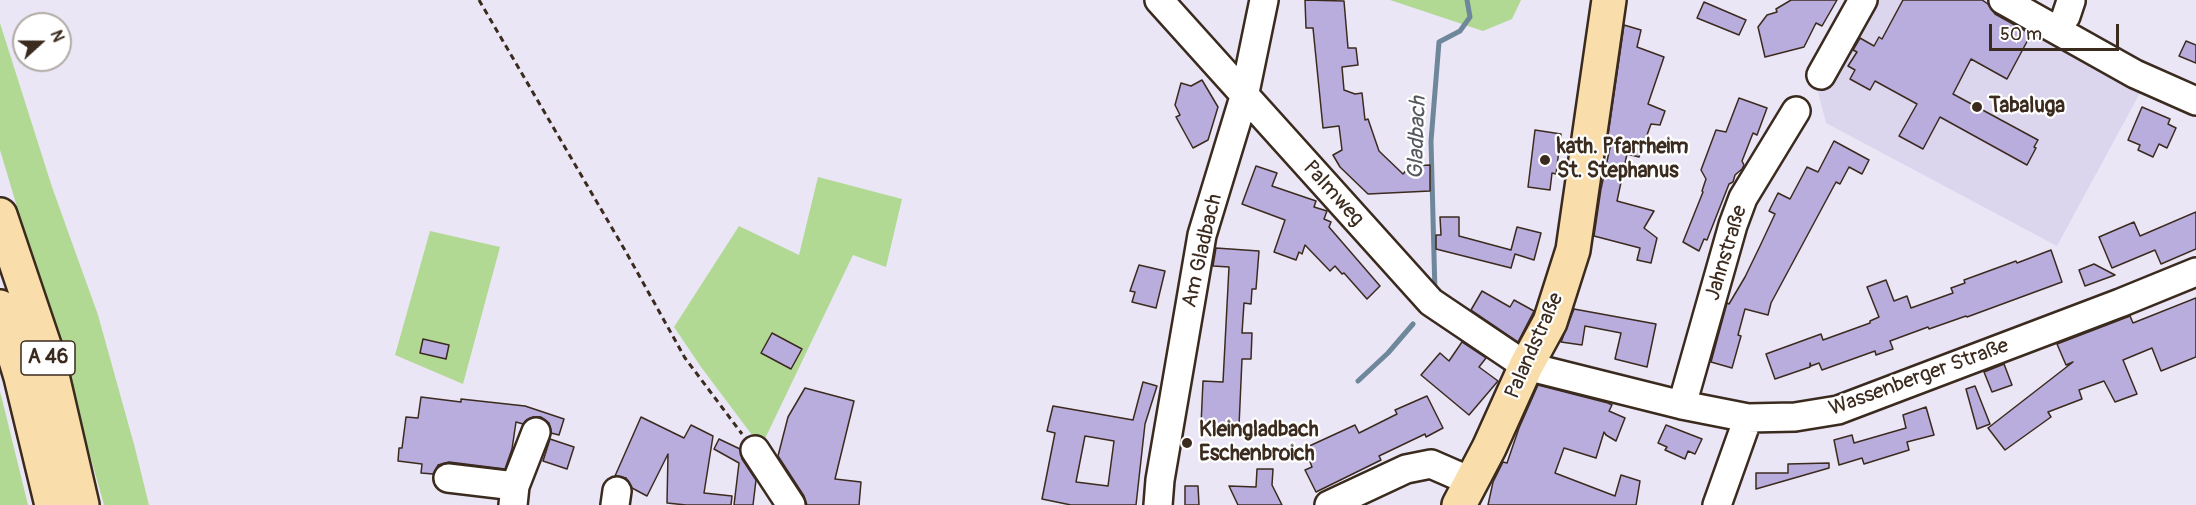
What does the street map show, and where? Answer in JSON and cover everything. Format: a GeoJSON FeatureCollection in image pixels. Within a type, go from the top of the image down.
{"type":"FeatureCollection","features":[{"type":"Feature","properties":{"kind":"main road","name":"Palandstraße"},"geometry":{"type":"LineString","coordinates":[[1465,493],[1526,366],[1550,322],[1573,250],[1609,0]]}},
{"type":"Feature","properties":{"kind":"main road","name":"A 46"},"geometry":{"type":"LineString","coordinates":[[0,215],[47,354],[82,505]]}},
{"type":"Feature","properties":{"kind":"main road","name":"A 46"},"geometry":{"type":"LineString","coordinates":[[0,307],[21,377],[52,505]]}},
{"type":"Feature","properties":{"kind":"street","name":"Palmweg"},"geometry":{"type":"LineString","coordinates":[[1159,0],[1431,302],[1526,366]]}},
{"type":"Feature","properties":{"kind":"street","name":"Am Gladbach"},"geometry":{"type":"LineString","coordinates":[[1158,505],[1160,480],[1202,235],[1244,97],[1264,0]]}},
{"type":"Feature","properties":{"kind":"street"},"geometry":{"type":"LineString","coordinates":[[1821,75],[1863,0]]}},
{"type":"Feature","properties":{"kind":"street"},"geometry":{"type":"LineString","coordinates":[[2003,0],[2135,74],[2196,101]]}},
{"type":"Feature","properties":{"kind":"street","name":"Jahnstraße"},"geometry":{"type":"LineString","coordinates":[[1682,405],[1733,225],[1743,198],[1796,111]]}},
{"type":"Feature","properties":{"kind":"street","name":"Wassenberger Straße"},"geometry":{"type":"LineString","coordinates":[[1526,366],[1682,405],[1748,418],[1795,417],[1838,410],[2077,320],[2196,272]]}},
{"type":"Feature","properties":{"kind":"street"},"geometry":{"type":"LineString","coordinates":[[1718,505],[1748,418]]}},
{"type":"Feature","properties":{"kind":"street"},"geometry":{"type":"LineString","coordinates":[[448,478],[514,496],[536,432]]}},
{"type":"Feature","properties":{"kind":"street"},"geometry":{"type":"LineString","coordinates":[[754,450],[786,503]]}},
{"type":"Feature","properties":{"kind":"street"},"geometry":{"type":"LineString","coordinates":[[1329,505],[1406,469],[1431,464],[1465,493]]}},
{"type":"Feature","properties":{"kind":"path"},"geometry":{"type":"LineString","coordinates":[[478,0],[626,252],[685,358],[754,450]]}},
{"type":"Feature","properties":{"kind":"shaded area","name":"Tabaluga"},"geometry":{"type":"Polygon","coordinates":[[[1879,0],[1986,0],[2039,30],[2037,35],[2141,91],[2057,246],[1826,123],[1817,88],[1879,0]]]}},
{"type":"Feature","properties":{"kind":"green space"},"geometry":{"type":"Polygon","coordinates":[[[1390,0],[1521,0],[1512,19],[1483,31],[1390,0]]]}},
{"type":"Feature","properties":{"kind":"green space"},"geometry":{"type":"Polygon","coordinates":[[[0,23],[12,61],[12,72],[16,72],[52,187],[98,315],[149,505],[104,505],[0,150],[0,23]]]}},
{"type":"Feature","properties":{"kind":"green space"},"geometry":{"type":"Polygon","coordinates":[[[818,177],[902,199],[886,267],[853,255],[761,447],[674,327],[739,226],[799,255],[818,177]]]}},
{"type":"Feature","properties":{"kind":"green space"},"geometry":{"type":"Polygon","coordinates":[[[430,231],[500,247],[463,384],[395,355],[430,231]]]}},
{"type":"Feature","properties":{"kind":"green space"},"geometry":{"type":"Polygon","coordinates":[[[0,392],[2,399],[28,505],[0,505],[0,392]]]}},
{"type":"Feature","properties":{"kind":"building"},"geometry":{"type":"Polygon","coordinates":[[[1305,0],[1344,1],[1348,48],[1356,48],[1358,65],[1342,67],[1344,90],[1355,94],[1362,93],[1365,120],[1368,119],[1379,151],[1403,174],[1410,166],[1430,165],[1430,191],[1368,194],[1340,167],[1333,155],[1342,150],[1339,126],[1323,128],[1313,28],[1306,28],[1305,0]]]}},
{"type":"Feature","properties":{"kind":"building"},"geometry":{"type":"Polygon","coordinates":[[[1791,0],[1837,0],[1822,26],[1816,23],[1804,47],[1765,57],[1758,27],[1767,15],[1777,12],[1776,9],[1791,0]]]}},
{"type":"Feature","properties":{"kind":"building"},"geometry":{"type":"Polygon","coordinates":[[[1903,0],[1982,0],[1995,14],[2031,34],[2007,79],[1971,59],[1953,94],[2038,140],[2027,165],[1940,117],[1923,149],[1899,136],[1917,104],[1875,81],[1870,90],[1850,79],[1855,70],[1848,66],[1857,52],[1853,50],[1860,38],[1874,46],[1879,37],[1882,39],[1903,0]]]}},
{"type":"Feature","properties":{"kind":"building"},"geometry":{"type":"Polygon","coordinates":[[[1704,2],[1746,20],[1739,35],[1697,18],[1704,2]]]}},
{"type":"Feature","properties":{"kind":"building"},"geometry":{"type":"Polygon","coordinates":[[[1624,25],[1641,30],[1637,47],[1664,57],[1648,104],[1665,111],[1660,125],[1651,124],[1639,157],[1627,154],[1617,201],[1654,211],[1644,228],[1657,238],[1651,263],[1637,260],[1640,248],[1594,236],[1611,143],[1607,142],[1624,25]]]}},
{"type":"Feature","properties":{"kind":"building"},"geometry":{"type":"Polygon","coordinates":[[[2186,41],[2196,45],[2196,63],[2179,56],[2186,41]]]}},
{"type":"Feature","properties":{"kind":"building"},"geometry":{"type":"Polygon","coordinates":[[[1202,80],[1218,107],[1208,140],[1193,148],[1176,117],[1180,115],[1175,105],[1181,83],[1191,86],[1202,80]]]}},
{"type":"Feature","properties":{"kind":"building"},"geometry":{"type":"Polygon","coordinates":[[[1739,98],[1767,108],[1757,135],[1753,133],[1742,161],[1744,165],[1735,175],[1733,182],[1729,184],[1707,240],[1704,239],[1699,251],[1683,242],[1703,192],[1706,179],[1701,170],[1716,130],[1726,132],[1739,98]]]}},
{"type":"Feature","properties":{"kind":"building"},"geometry":{"type":"Polygon","coordinates":[[[2142,107],[2170,119],[2168,124],[2176,128],[2167,148],[2159,144],[2153,157],[2138,150],[2140,145],[2128,140],[2142,107]]]}},
{"type":"Feature","properties":{"kind":"building","name":"kath. Pfarrheim St. Stephanus"},"geometry":{"type":"Polygon","coordinates":[[[1535,130],[1561,134],[1556,174],[1552,173],[1550,190],[1528,187],[1535,130]]]}},
{"type":"Feature","properties":{"kind":"building"},"geometry":{"type":"Polygon","coordinates":[[[1834,141],[1869,160],[1862,174],[1849,167],[1840,184],[1836,182],[1771,303],[1768,315],[1745,309],[1738,335],[1741,336],[1732,368],[1711,362],[1727,303],[1729,304],[1745,277],[1775,214],[1769,211],[1778,193],[1790,199],[1807,167],[1818,172],[1834,141]]]}},
{"type":"Feature","properties":{"kind":"building"},"geometry":{"type":"Polygon","coordinates":[[[1256,166],[1277,173],[1272,186],[1316,201],[1314,207],[1327,211],[1324,219],[1331,222],[1329,227],[1380,286],[1367,299],[1344,273],[1342,274],[1335,266],[1330,271],[1305,245],[1302,254],[1299,252],[1296,260],[1274,252],[1285,220],[1242,204],[1256,166]]]}},
{"type":"Feature","properties":{"kind":"building"},"geometry":{"type":"Polygon","coordinates":[[[2196,212],[2196,249],[2161,264],[2155,250],[2112,268],[2099,237],[2134,222],[2140,236],[2196,212]]]}},
{"type":"Feature","properties":{"kind":"building"},"geometry":{"type":"Polygon","coordinates":[[[1440,217],[1459,217],[1459,236],[1511,250],[1517,227],[1541,233],[1534,260],[1515,254],[1511,268],[1436,249],[1436,235],[1441,235],[1440,217]]]}},
{"type":"Feature","properties":{"kind":"building"},"geometry":{"type":"Polygon","coordinates":[[[1216,248],[1259,251],[1256,289],[1252,289],[1251,304],[1244,303],[1242,333],[1252,333],[1251,359],[1242,359],[1239,426],[1201,425],[1203,381],[1223,382],[1229,267],[1213,266],[1216,248]]]}},
{"type":"Feature","properties":{"kind":"building"},"geometry":{"type":"Polygon","coordinates":[[[2051,250],[2062,282],[1967,317],[1929,329],[1928,327],[1890,341],[1893,349],[1876,355],[1875,351],[1822,370],[1819,363],[1811,366],[1810,363],[1810,367],[1775,379],[1766,354],[1821,334],[1823,340],[1870,323],[1879,317],[1867,287],[1886,280],[1894,301],[1907,296],[1911,308],[1953,293],[1951,288],[1965,283],[1964,280],[2051,250]]]}},
{"type":"Feature","properties":{"kind":"building"},"geometry":{"type":"Polygon","coordinates":[[[2094,264],[2115,275],[2085,286],[2079,270],[2094,264]]]}},
{"type":"Feature","properties":{"kind":"building"},"geometry":{"type":"Polygon","coordinates":[[[1139,265],[1165,271],[1156,308],[1132,302],[1135,292],[1130,291],[1139,265]]]}},
{"type":"Feature","properties":{"kind":"building"},"geometry":{"type":"Polygon","coordinates":[[[1482,291],[1510,307],[1514,300],[1534,311],[1518,342],[1471,310],[1482,291]]]}},
{"type":"Feature","properties":{"kind":"building"},"geometry":{"type":"Polygon","coordinates":[[[2196,298],[2196,357],[2161,371],[2152,348],[2123,360],[2137,394],[2115,402],[2104,381],[2079,390],[2082,399],[2048,412],[2051,417],[2005,450],[1988,428],[2073,362],[2066,365],[2057,344],[2130,316],[2133,323],[2196,298]]]}},
{"type":"Feature","properties":{"kind":"building"},"geometry":{"type":"Polygon","coordinates":[[[1574,309],[1656,324],[1647,367],[1615,359],[1621,333],[1585,326],[1582,345],[1561,342],[1574,309]]]}},
{"type":"Feature","properties":{"kind":"building"},"geometry":{"type":"Polygon","coordinates":[[[772,333],[802,349],[791,369],[761,353],[772,333]]]}},
{"type":"Feature","properties":{"kind":"building"},"geometry":{"type":"Polygon","coordinates":[[[423,339],[449,345],[446,359],[420,353],[423,339]]]}},
{"type":"Feature","properties":{"kind":"building"},"geometry":{"type":"Polygon","coordinates":[[[1462,342],[1486,358],[1479,367],[1498,381],[1469,415],[1421,375],[1440,353],[1449,361],[1462,342]]]}},
{"type":"Feature","properties":{"kind":"building"},"geometry":{"type":"Polygon","coordinates":[[[2004,364],[2012,385],[1992,392],[1984,372],[2004,364]]]}},
{"type":"Feature","properties":{"kind":"building"},"geometry":{"type":"Polygon","coordinates":[[[1143,382],[1157,386],[1145,424],[1136,505],[1071,505],[1042,499],[1055,433],[1047,431],[1053,406],[1133,420],[1143,382]],[[1085,436],[1076,482],[1108,486],[1114,441],[1085,436]]]}},
{"type":"Feature","properties":{"kind":"building"},"geometry":{"type":"Polygon","coordinates":[[[1538,385],[1608,403],[1612,405],[1609,411],[1625,418],[1616,441],[1604,432],[1596,458],[1564,448],[1555,473],[1615,496],[1621,475],[1640,481],[1636,505],[1488,505],[1493,482],[1503,462],[1507,463],[1538,385]]]}},
{"type":"Feature","properties":{"kind":"building"},"geometry":{"type":"Polygon","coordinates":[[[1975,386],[1990,424],[1977,429],[1966,389],[1975,386]]]}},
{"type":"Feature","properties":{"kind":"building"},"geometry":{"type":"Polygon","coordinates":[[[805,388],[854,401],[835,479],[861,482],[859,505],[807,505],[804,496],[778,456],[788,417],[805,388]]]}},
{"type":"Feature","properties":{"kind":"building"},"geometry":{"type":"Polygon","coordinates":[[[1427,396],[1443,428],[1379,456],[1381,460],[1316,492],[1305,470],[1312,467],[1305,448],[1355,425],[1359,433],[1397,414],[1395,410],[1427,396]]]}},
{"type":"Feature","properties":{"kind":"building"},"geometry":{"type":"Polygon","coordinates":[[[421,397],[525,406],[564,419],[559,435],[551,433],[549,423],[541,417],[533,417],[523,424],[516,422],[512,449],[505,469],[449,462],[438,465],[433,474],[421,473],[422,464],[398,461],[406,417],[418,418],[421,397]]]}},
{"type":"Feature","properties":{"kind":"building"},"geometry":{"type":"Polygon","coordinates":[[[1926,407],[1934,435],[1907,442],[1909,450],[1864,464],[1862,458],[1839,465],[1834,440],[1852,435],[1854,443],[1906,428],[1903,415],[1926,407]]]}},
{"type":"Feature","properties":{"kind":"building"},"geometry":{"type":"Polygon","coordinates":[[[641,417],[684,438],[691,425],[713,436],[704,493],[732,496],[731,505],[667,503],[668,454],[647,496],[632,488],[626,478],[615,476],[641,417]]]}},
{"type":"Feature","properties":{"kind":"building"},"geometry":{"type":"Polygon","coordinates":[[[1666,425],[1702,439],[1695,454],[1688,451],[1685,459],[1665,450],[1667,447],[1658,443],[1666,425]]]}},
{"type":"Feature","properties":{"kind":"building"},"geometry":{"type":"Polygon","coordinates":[[[550,439],[574,447],[567,469],[543,461],[550,439]]]}},
{"type":"Feature","properties":{"kind":"building"},"geometry":{"type":"Polygon","coordinates":[[[719,439],[740,449],[742,459],[756,480],[753,505],[734,505],[739,463],[714,449],[719,439]]]}},
{"type":"Feature","properties":{"kind":"building"},"geometry":{"type":"Polygon","coordinates":[[[1829,463],[1829,468],[1756,489],[1756,473],[1788,473],[1788,464],[1829,463]]]}},
{"type":"Feature","properties":{"kind":"building"},"geometry":{"type":"Polygon","coordinates":[[[1257,469],[1273,469],[1272,485],[1282,505],[1238,505],[1229,486],[1256,487],[1257,469]]]}},
{"type":"Feature","properties":{"kind":"building"},"geometry":{"type":"Polygon","coordinates":[[[1185,486],[1198,486],[1199,505],[1185,505],[1185,486]]]}},
{"type":"Feature","properties":{"kind":"waterway","name":"Gladbach"},"geometry":{"type":"LineString","coordinates":[[1435,293],[1431,141],[1439,42],[1460,31],[1470,17],[1467,0]]}},
{"type":"Feature","properties":{"kind":"waterway","name":"Gladbach"},"geometry":{"type":"LineString","coordinates":[[1358,381],[1388,353],[1413,324]]}},
{"type":"Feature","properties":{"kind":"place","name":"Tabaluga"},"geometry":{"type":"Point","coordinates":[1977,107]}},
{"type":"Feature","properties":{"kind":"place","name":"kath. Pfarrheim St. Stephanus"},"geometry":{"type":"Point","coordinates":[1545,160]}},
{"type":"Feature","properties":{"kind":"place","name":"Kleingladbach Eschenbroich"},"geometry":{"type":"Point","coordinates":[1187,443]}}]}
